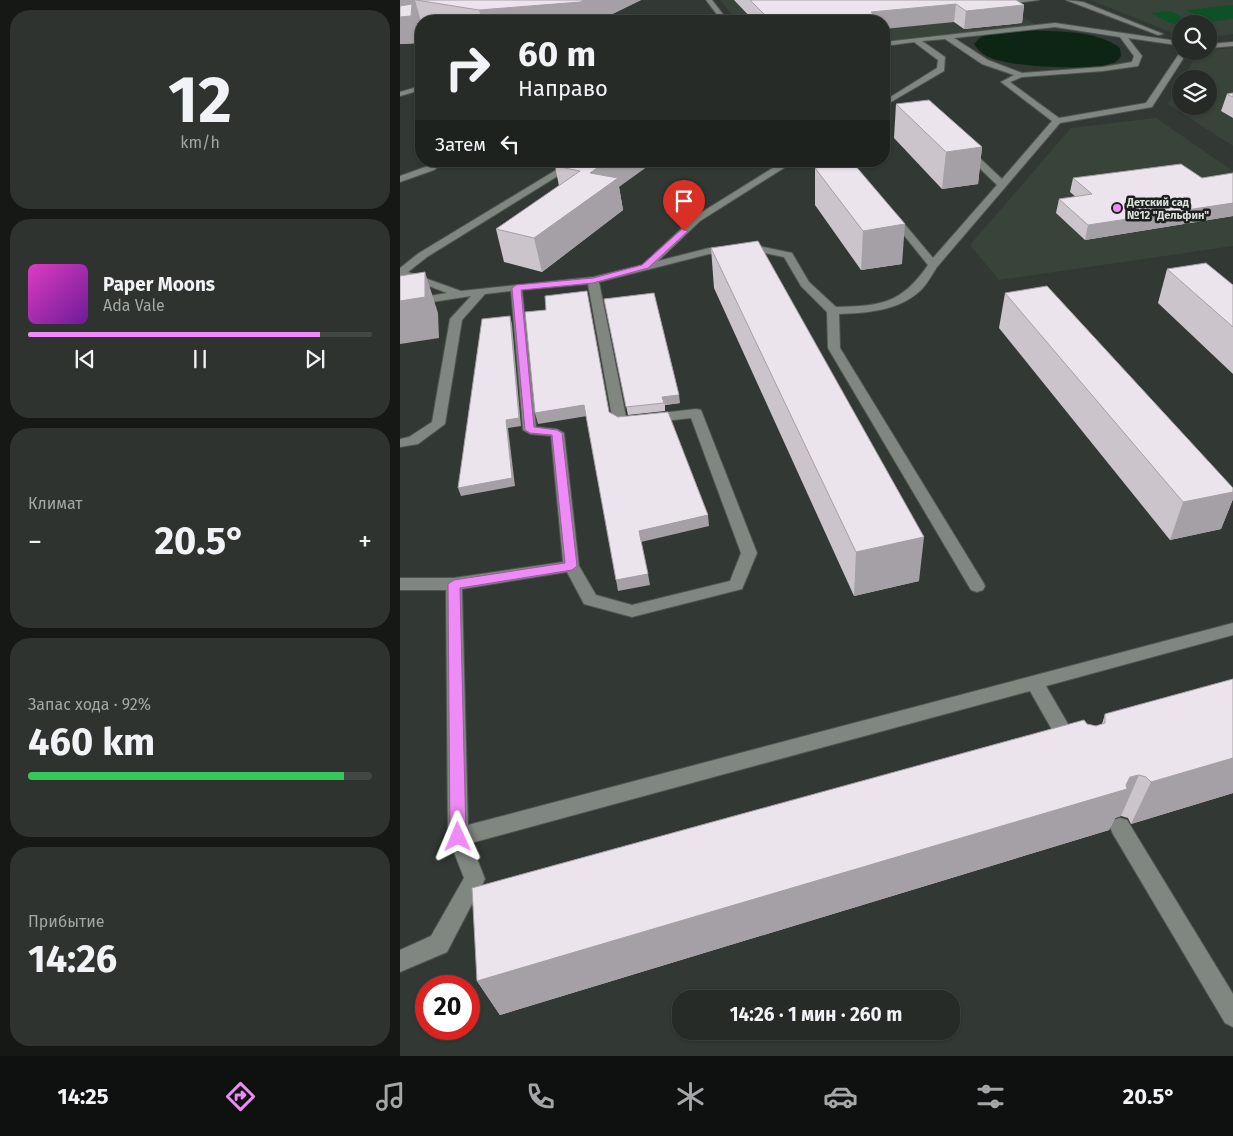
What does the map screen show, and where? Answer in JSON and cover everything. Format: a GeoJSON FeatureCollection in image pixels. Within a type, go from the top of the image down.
{"type":"FeatureCollection","features":[{"type":"Feature","properties":{"kind":"street"},"geometry":{"type":"LineString","coordinates":[[709,0],[720,15]]}},
{"type":"Feature","properties":{"kind":"street"},"geometry":{"type":"LineString","coordinates":[[996,4],[1036,0]]}},
{"type":"Feature","properties":{"kind":"street"},"geometry":{"type":"LineString","coordinates":[[1069,0],[1090,6],[1172,41]]}},
{"type":"Feature","properties":{"kind":"street"},"geometry":{"type":"LineString","coordinates":[[890,43],[1055,25],[1172,43]]}},
{"type":"Feature","properties":{"kind":"street"},"geometry":{"type":"LineString","coordinates":[[400,30],[415,27]]}},
{"type":"Feature","properties":{"kind":"street"},"geometry":{"type":"LineString","coordinates":[[1057,121],[1005,82],[1021,75],[1103,69],[1134,64],[1138,56],[1122,35]]}},
{"type":"Feature","properties":{"kind":"street"},"geometry":{"type":"LineString","coordinates":[[947,37],[985,62],[1021,75]]}},
{"type":"Feature","properties":{"kind":"street"},"geometry":{"type":"LineString","coordinates":[[890,100],[941,69],[942,60],[915,40]]}},
{"type":"Feature","properties":{"kind":"street"},"geometry":{"type":"LineString","coordinates":[[1217,45],[1233,44]]}},
{"type":"Feature","properties":{"kind":"street"},"geometry":{"type":"LineString","coordinates":[[833,311],[860,310],[891,305],[916,289],[933,265],[1057,121],[1149,105],[1179,60]]}},
{"type":"Feature","properties":{"kind":"street"},"geometry":{"type":"LineString","coordinates":[[400,94],[415,90]]}},
{"type":"Feature","properties":{"kind":"street"},"geometry":{"type":"LineString","coordinates":[[960,144],[1003,185]]}},
{"type":"Feature","properties":{"kind":"street"},"geometry":{"type":"LineString","coordinates":[[400,179],[432,167]]}},
{"type":"Feature","properties":{"kind":"street"},"geometry":{"type":"LineString","coordinates":[[460,294],[401,273],[423,254],[568,167]]}},
{"type":"Feature","properties":{"kind":"street"},"geometry":{"type":"LineString","coordinates":[[645,266],[697,219],[781,167]]}},
{"type":"Feature","properties":{"kind":"street"},"geometry":{"type":"LineString","coordinates":[[885,207],[933,265]]}},
{"type":"Feature","properties":{"kind":"street"},"geometry":{"type":"LineString","coordinates":[[400,304],[482,291],[593,280],[709,251],[754,248],[788,255],[805,284],[833,311],[834,348],[977,586]]}},
{"type":"Feature","properties":{"kind":"street"},"geometry":{"type":"LineString","coordinates":[[516,288],[530,430],[557,433],[572,566],[590,600],[632,611],[736,585],[749,553],[696,413],[620,422],[593,280]]}},
{"type":"Feature","properties":{"kind":"street"},"geometry":{"type":"LineString","coordinates":[[400,443],[412,441],[438,424],[456,319],[482,291]]}},
{"type":"Feature","properties":{"kind":"street"},"geometry":{"type":"LineString","coordinates":[[400,584],[454,584],[572,566]]}},
{"type":"Feature","properties":{"kind":"street"},"geometry":{"type":"LineString","coordinates":[[400,961],[439,944],[475,879],[458,837],[454,584]]}},
{"type":"Feature","properties":{"kind":"street"},"geometry":{"type":"LineString","coordinates":[[458,837],[1233,629]]}},
{"type":"Feature","properties":{"kind":"street"},"geometry":{"type":"LineString","coordinates":[[1034,682],[1080,759]]}},
{"type":"Feature","properties":{"kind":"street"},"geometry":{"type":"LineString","coordinates":[[1120,827],[1233,1015]]}},
{"type":"Feature","properties":{"kind":"shaded area"},"geometry":{"type":"Polygon","coordinates":[[[720,0],[945,0],[1006,7],[1036,25],[890,40],[890,15],[733,15],[720,0]]]}},
{"type":"Feature","properties":{"kind":"shaded area"},"geometry":{"type":"Polygon","coordinates":[[[1090,0],[1233,0],[1233,34],[1217,36],[1217,15],[1172,15],[1172,32],[1090,0]]]}},
{"type":"Feature","properties":{"kind":"shaded area"},"geometry":{"type":"Polygon","coordinates":[[[1029,30],[1077,33],[1100,38],[1120,48],[1121,56],[1113,63],[1088,67],[1033,66],[991,58],[981,52],[974,44],[985,35],[992,33],[1029,30]]]}},
{"type":"Feature","properties":{"kind":"shaded area"},"geometry":{"type":"Polygon","coordinates":[[[1233,48],[1233,146],[1185,115],[1217,115],[1217,70],[1188,70],[1194,60],[1217,60],[1217,49],[1233,48]]]}},
{"type":"Feature","properties":{"kind":"shaded area"},"geometry":{"type":"Polygon","coordinates":[[[1172,97],[1172,107],[1168,104],[1172,97]]]}},
{"type":"Feature","properties":{"kind":"shaded area","name":"Детский сад №12 \"Дельфин\""},"geometry":{"type":"Polygon","coordinates":[[[1156,118],[1233,171],[1233,246],[999,280],[970,245],[1071,128],[1156,118]]]}},
{"type":"Feature","properties":{"kind":"green space"},"geometry":{"type":"Polygon","coordinates":[[[1233,5],[1233,19],[1217,21],[1217,15],[1196,15],[1186,10],[1233,5]]]}},
{"type":"Feature","properties":{"kind":"green space"},"geometry":{"type":"Polygon","coordinates":[[[1171,11],[1178,15],[1172,15],[1172,24],[1151,13],[1171,11]]]}},
{"type":"Feature","properties":{"kind":"building"},"geometry":{"type":"Polygon","coordinates":[[[416,0],[584,0],[580,2],[479,10],[416,0]]]}},
{"type":"Feature","properties":{"kind":"building"},"geometry":{"type":"Polygon","coordinates":[[[750,0],[1016,0],[1024,5],[966,11],[956,4],[871,12],[873,14],[863,15],[765,15],[750,0]]]}},
{"type":"Feature","properties":{"kind":"building"},"geometry":{"type":"Polygon","coordinates":[[[412,4],[411,16],[400,17],[400,6],[412,4]]]}},
{"type":"Feature","properties":{"kind":"building"},"geometry":{"type":"Polygon","coordinates":[[[929,100],[982,147],[946,152],[896,104],[929,100]]]}},
{"type":"Feature","properties":{"kind":"building"},"geometry":{"type":"Polygon","coordinates":[[[1181,164],[1202,178],[1233,173],[1233,203],[1088,225],[1059,199],[1092,194],[1073,178],[1181,164]]]}},
{"type":"Feature","properties":{"kind":"building"},"geometry":{"type":"Polygon","coordinates":[[[560,167],[598,167],[590,173],[618,178],[534,238],[496,229],[580,171],[560,167]]]}},
{"type":"Feature","properties":{"kind":"building"},"geometry":{"type":"Polygon","coordinates":[[[856,167],[905,224],[863,231],[815,168],[856,167]]]}},
{"type":"Feature","properties":{"kind":"building"},"geometry":{"type":"Polygon","coordinates":[[[758,241],[924,537],[856,552],[711,248],[758,241]]]}},
{"type":"Feature","properties":{"kind":"building"},"geometry":{"type":"Polygon","coordinates":[[[1206,263],[1233,285],[1233,327],[1167,269],[1206,263]]]}},
{"type":"Feature","properties":{"kind":"building"},"geometry":{"type":"Polygon","coordinates":[[[425,272],[425,297],[400,301],[400,276],[425,272]]]}},
{"type":"Feature","properties":{"kind":"building"},"geometry":{"type":"Polygon","coordinates":[[[1047,286],[1233,488],[1233,492],[1183,502],[1005,293],[1047,286]]]}},
{"type":"Feature","properties":{"kind":"building"},"geometry":{"type":"Polygon","coordinates":[[[587,291],[609,412],[618,417],[668,412],[708,515],[639,531],[648,574],[616,580],[584,405],[535,413],[525,312],[546,310],[545,296],[587,291]]]}},
{"type":"Feature","properties":{"kind":"building"},"geometry":{"type":"Polygon","coordinates":[[[654,293],[679,395],[662,397],[664,403],[626,407],[604,299],[654,293]]]}},
{"type":"Feature","properties":{"kind":"building"},"geometry":{"type":"Polygon","coordinates":[[[510,316],[519,418],[506,420],[512,478],[458,488],[482,319],[510,316]]]}},
{"type":"Feature","properties":{"kind":"building"},"geometry":{"type":"Polygon","coordinates":[[[1233,679],[1233,758],[1151,782],[1146,777],[1139,775],[1130,777],[1126,785],[1127,789],[480,980],[480,975],[477,975],[472,888],[1084,720],[1087,724],[1096,726],[1105,723],[1105,714],[1233,679]]]}},
{"type":"Feature","properties":{"kind":"place","name":"Детский сад №12 \"Дельфин\""},"geometry":{"type":"Point","coordinates":[1117,208]}},
{"type":"Feature","properties":{"kind":"route"},"geometry":{"type":"LineString","coordinates":[[458,837],[454,584],[572,566],[557,433],[530,430],[516,288],[593,280],[645,266],[684,231]]}}]}
